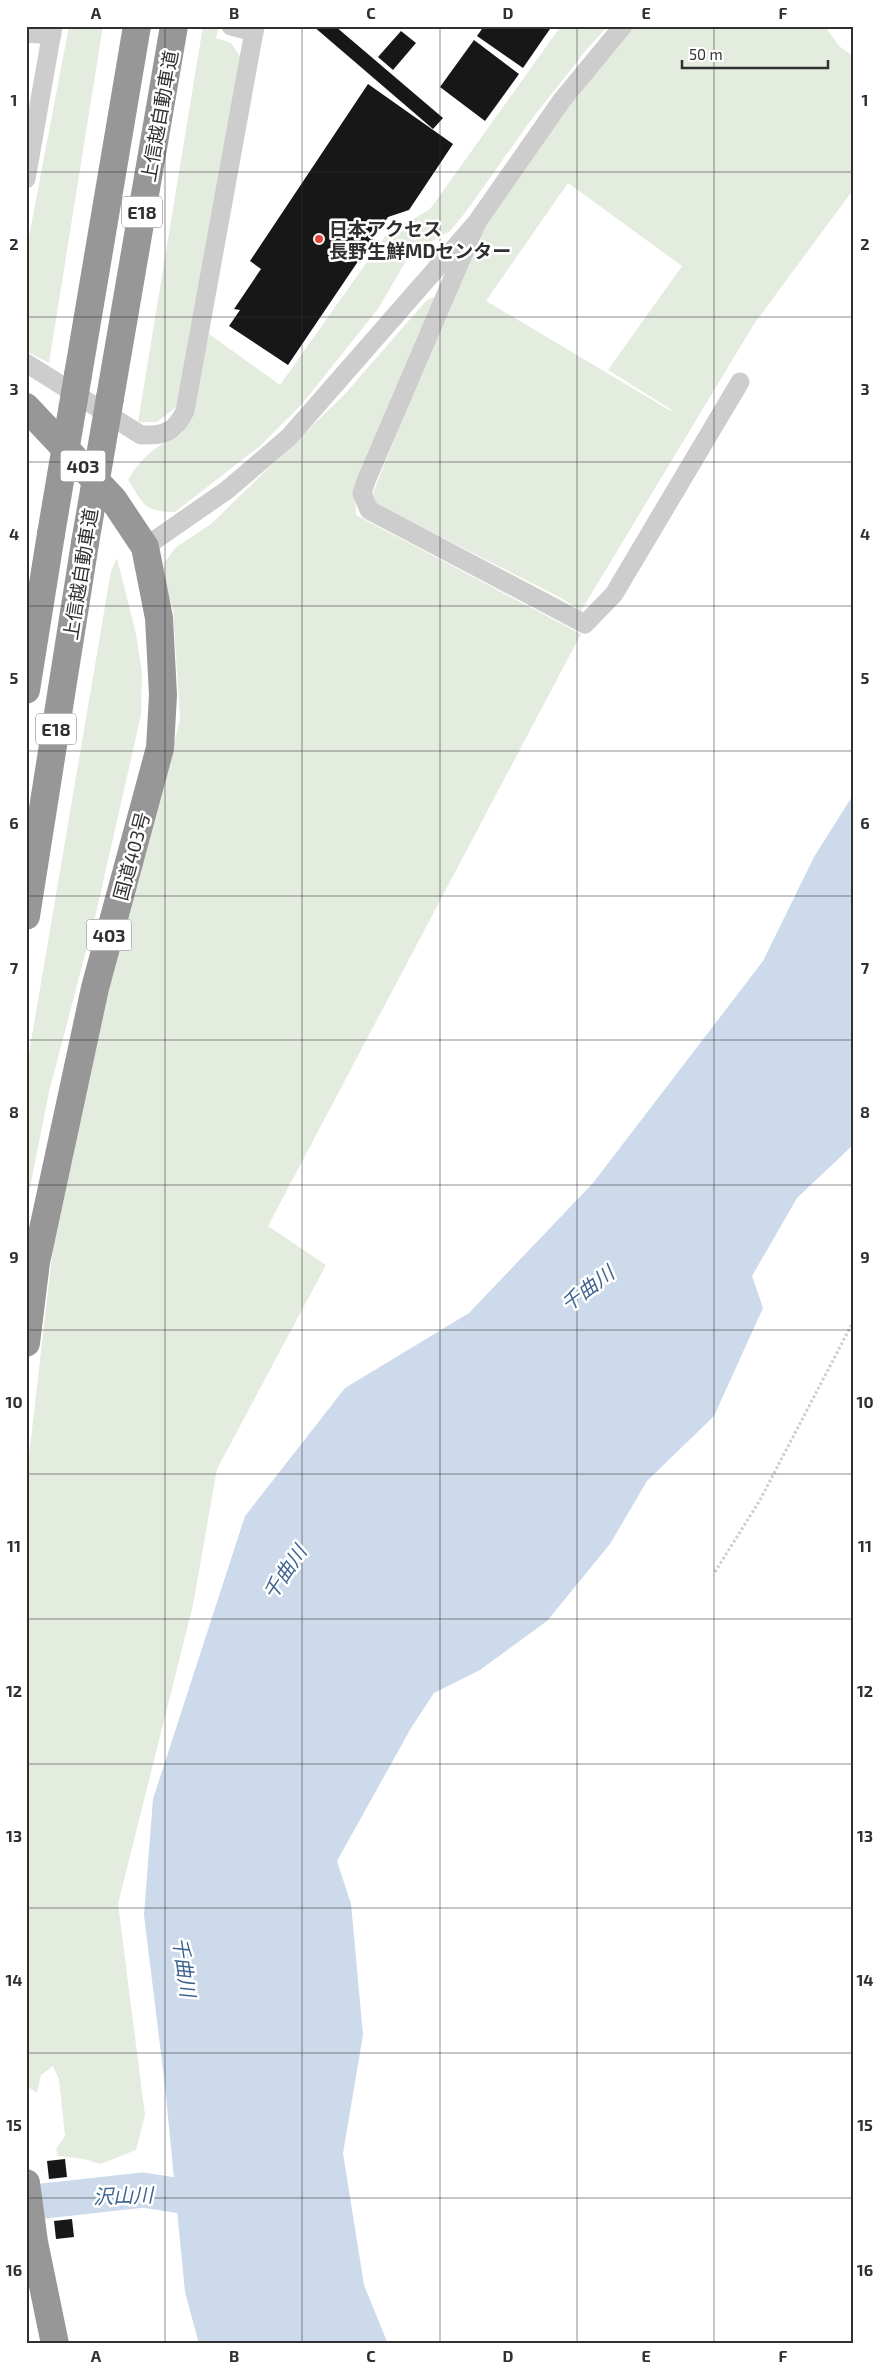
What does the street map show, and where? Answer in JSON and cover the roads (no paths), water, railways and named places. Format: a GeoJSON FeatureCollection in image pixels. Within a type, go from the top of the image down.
{"type":"FeatureCollection","features":[{"type":"Feature","properties":{"kind":"highway","name":"上信越自動車道"},"geometry":{"type":"LineString","coordinates":[[26,690],[137,26]]}},
{"type":"Feature","properties":{"kind":"highway","name":"上信越自動車道"},"geometry":{"type":"LineString","coordinates":[[26,916],[85,543],[174,26]]}},
{"type":"Feature","properties":{"kind":"highway","name":"国道403号"},"geometry":{"type":"LineString","coordinates":[[26,407],[113,499],[145,547],[159,618],[163,695],[160,748],[95,988],[36,1262],[26,1343]]}},
{"type":"Feature","properties":{"kind":"highway"},"geometry":{"type":"LineString","coordinates":[[26,2183],[34,2242],[55,2344]]}},
{"type":"Feature","properties":{"kind":"street"},"geometry":{"type":"LineString","coordinates":[[26,363],[141,435],[155,436],[178,425],[185,411],[254,29],[231,26]]}},
{"type":"Feature","properties":{"kind":"street"},"geometry":{"type":"LineString","coordinates":[[145,547],[227,490],[289,437],[477,222],[562,100],[623,26]]}},
{"type":"Feature","properties":{"kind":"street"},"geometry":{"type":"LineString","coordinates":[[26,33],[53,31],[26,179]]}},
{"type":"Feature","properties":{"kind":"street"},"geometry":{"type":"LineString","coordinates":[[477,222],[366,480],[362,493],[369,510],[585,624],[614,594],[740,382]]}},
{"type":"Feature","properties":{"kind":"water","name":"千曲川"},"geometry":{"type":"Polygon","coordinates":[[[853,795],[853,1145],[797,1198],[752,1276],[763,1308],[714,1416],[647,1481],[610,1544],[547,1621],[480,1670],[434,1693],[411,1728],[337,1861],[351,1904],[363,2035],[343,2153],[364,2285],[388,2344],[199,2344],[185,2292],[165,2086],[144,1915],[153,1799],[245,1516],[345,1388],[469,1313],[593,1183],[763,961],[814,857],[853,795]]]}},
{"type":"Feature","properties":{"kind":"waterway","name":"沢山川"},"geometry":{"type":"LineString","coordinates":[[26,2203],[143,2190],[219,2202]]}},
{"type":"Feature","properties":{"kind":"place","name":"日本アクセス 長野生鮮MDセンター"},"geometry":{"type":"Point","coordinates":[319,239]}}]}
